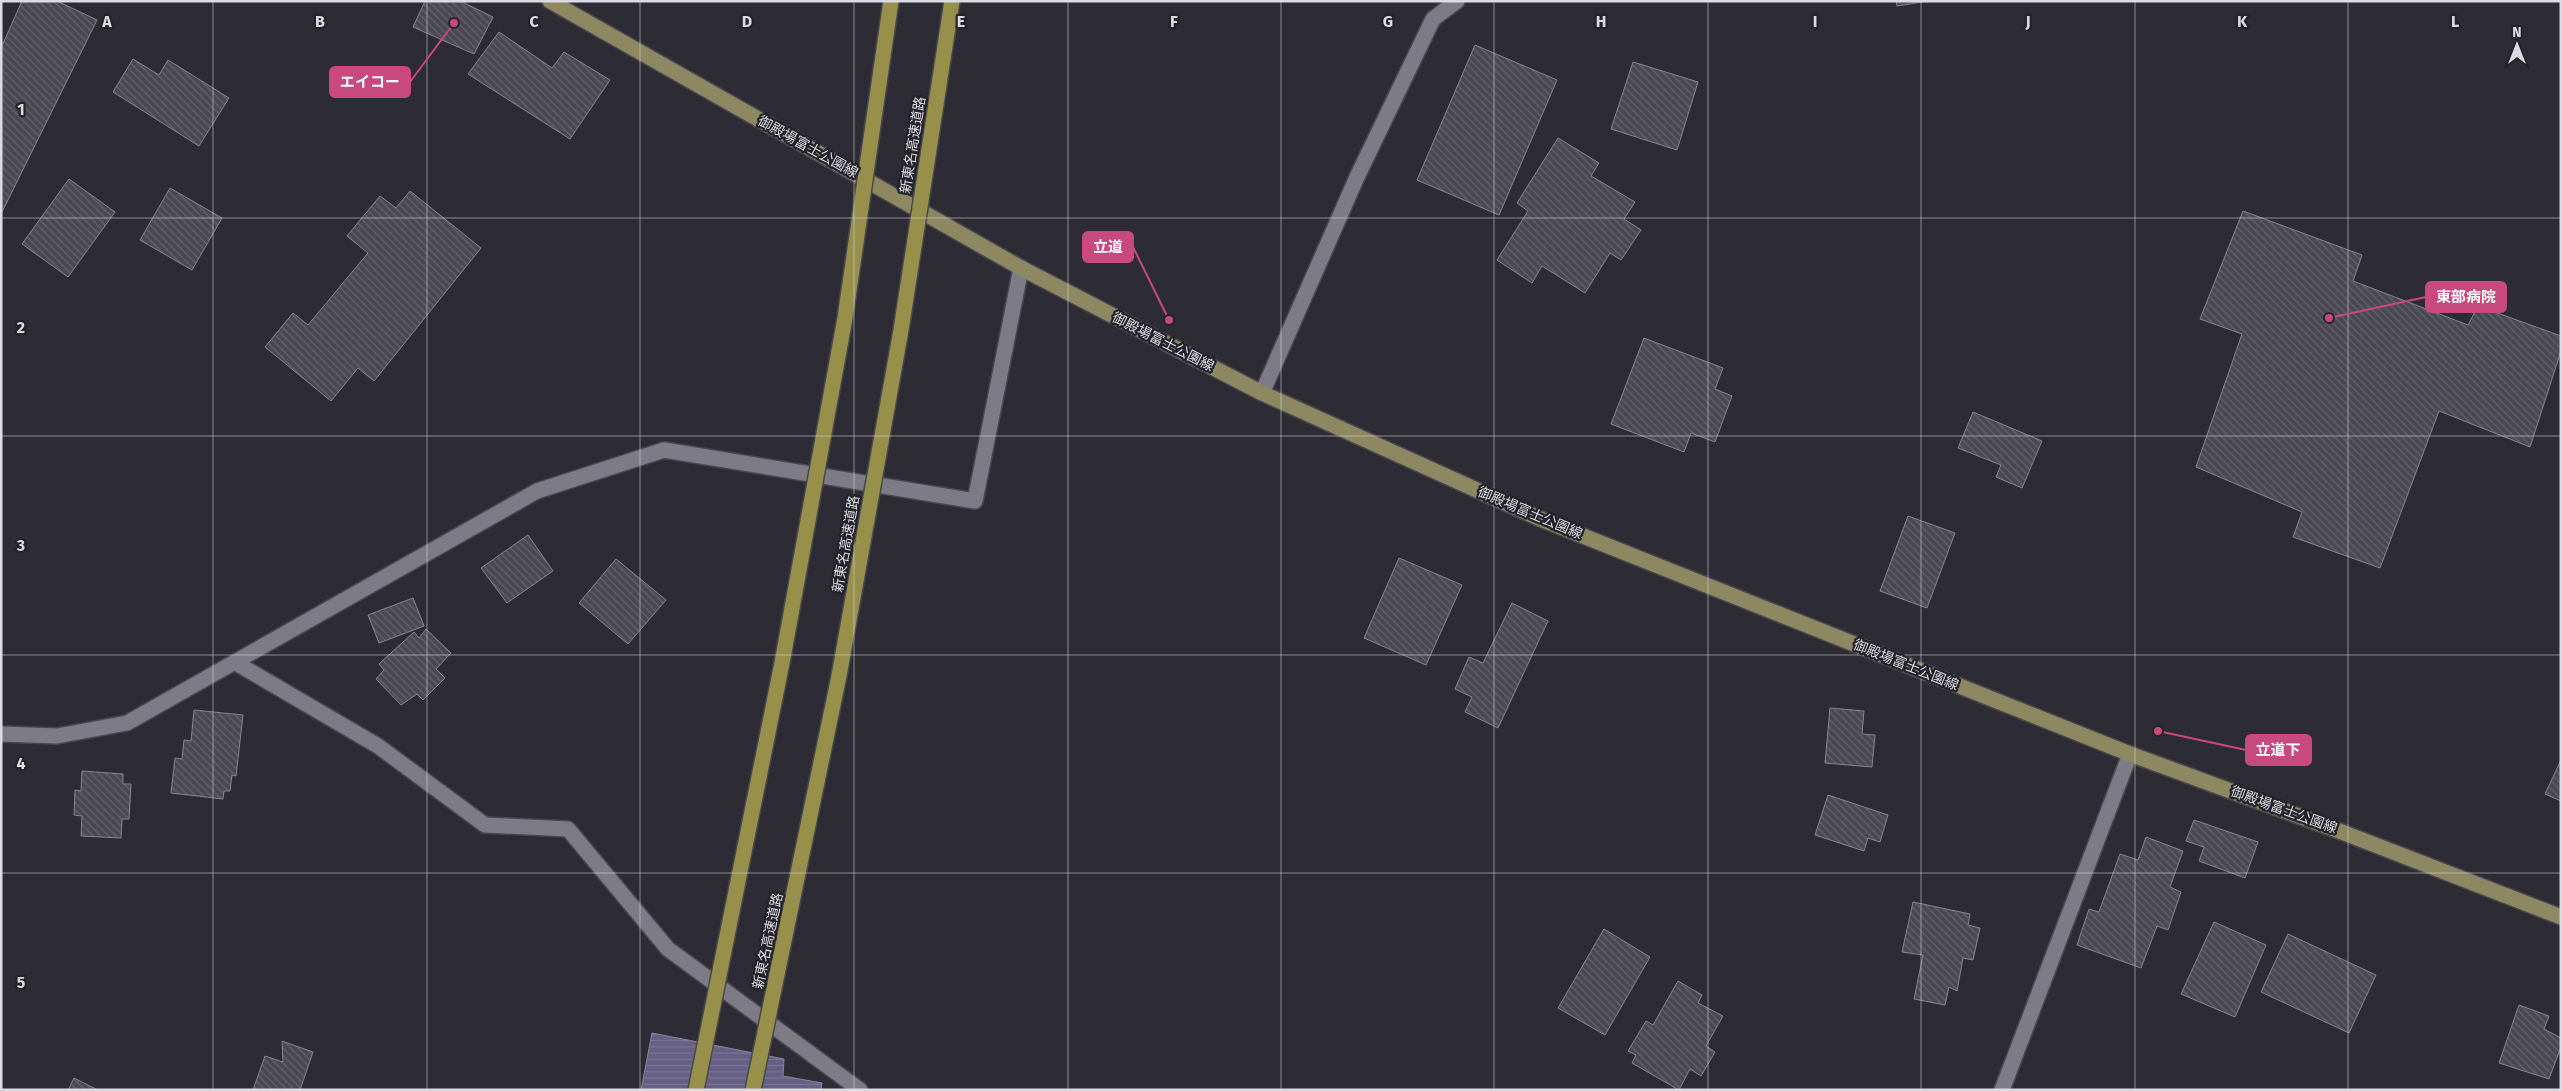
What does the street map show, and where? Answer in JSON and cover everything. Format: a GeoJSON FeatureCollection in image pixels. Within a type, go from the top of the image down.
{"type":"FeatureCollection","features":[{"type":"Feature","properties":{"kind":"highway"},"geometry":{"type":"LineString","coordinates":[[696,1090],[782,663],[845,318],[890,1]]}},
{"type":"Feature","properties":{"kind":"highway","name":"新東名高速道路"},"geometry":{"type":"LineString","coordinates":[[753,1090],[839,676],[901,330],[952,1]]}},
{"type":"Feature","properties":{"kind":"main road","name":"御殿場富士公園線"},"geometry":{"type":"LineString","coordinates":[[550,1],[1021,268],[1262,393],[1543,520],[2130,754],[2334,829],[2561,917]]}},
{"type":"Feature","properties":{"kind":"street"},"geometry":{"type":"LineString","coordinates":[[1262,393],[1357,177],[1433,19],[1457,1]]}},
{"type":"Feature","properties":{"kind":"street"},"geometry":{"type":"LineString","coordinates":[[1,734],[57,736],[127,723],[537,491],[664,450],[975,501],[1021,268]]}},
{"type":"Feature","properties":{"kind":"street"},"geometry":{"type":"LineString","coordinates":[[236,663],[378,746],[485,825],[568,829],[668,949],[860,1090]]}},
{"type":"Feature","properties":{"kind":"street"},"geometry":{"type":"LineString","coordinates":[[2002,1090],[2130,754]]}},
{"type":"Feature","properties":{"kind":"shaded area"},"geometry":{"type":"Polygon","coordinates":[[[652,1033],[784,1059],[783,1076],[822,1083],[821,1090],[641,1090],[652,1033]]]}},
{"type":"Feature","properties":{"kind":"building"},"geometry":{"type":"Polygon","coordinates":[[[22,1],[57,1],[97,20],[1,214],[1,48],[22,1]]]}},
{"type":"Feature","properties":{"kind":"building"},"geometry":{"type":"Polygon","coordinates":[[[425,1],[460,1],[493,17],[474,54],[413,27],[425,1]]]}},
{"type":"Feature","properties":{"kind":"building"},"geometry":{"type":"Polygon","coordinates":[[[1896,1],[1928,1],[1897,6],[1896,1]]]}},
{"type":"Feature","properties":{"kind":"building"},"geometry":{"type":"Polygon","coordinates":[[[499,32],[552,68],[564,52],[610,80],[570,139],[468,74],[499,32]]]}},
{"type":"Feature","properties":{"kind":"building"},"geometry":{"type":"Polygon","coordinates":[[[1475,45],[1557,80],[1499,215],[1417,180],[1475,45]]]}},
{"type":"Feature","properties":{"kind":"building"},"geometry":{"type":"Polygon","coordinates":[[[133,59],[159,75],[168,60],[229,98],[199,146],[113,92],[133,59]]]}},
{"type":"Feature","properties":{"kind":"building"},"geometry":{"type":"Polygon","coordinates":[[[1633,62],[1698,82],[1677,150],[1611,129],[1633,62]]]}},
{"type":"Feature","properties":{"kind":"building"},"geometry":{"type":"Polygon","coordinates":[[[1558,138],[1599,163],[1591,176],[1635,202],[1624,219],[1641,230],[1621,260],[1610,253],[1585,293],[1542,266],[1532,283],[1497,260],[1528,211],[1517,203],[1558,138]]]}},
{"type":"Feature","properties":{"kind":"building"},"geometry":{"type":"Polygon","coordinates":[[[69,179],[115,212],[68,277],[22,244],[69,179]]]}},
{"type":"Feature","properties":{"kind":"building"},"geometry":{"type":"Polygon","coordinates":[[[170,188],[222,218],[192,270],[140,240],[170,188]]]}},
{"type":"Feature","properties":{"kind":"building"},"geometry":{"type":"Polygon","coordinates":[[[410,191],[481,248],[374,381],[358,368],[331,401],[265,347],[293,313],[308,325],[368,253],[347,236],[380,196],[396,208],[410,191]]]}},
{"type":"Feature","properties":{"kind":"building"},"geometry":{"type":"Polygon","coordinates":[[[2243,211],[2362,255],[2353,281],[2468,325],[2478,306],[2561,336],[2561,351],[2530,447],[2439,411],[2380,568],[2293,537],[2302,512],[2196,467],[2242,334],[2200,319],[2243,211]]]}},
{"type":"Feature","properties":{"kind":"building"},"geometry":{"type":"Polygon","coordinates":[[[1644,338],[1723,368],[1715,389],[1732,396],[1715,442],[1691,433],[1684,452],[1611,424],[1644,338]]]}},
{"type":"Feature","properties":{"kind":"building"},"geometry":{"type":"Polygon","coordinates":[[[1973,412],[2042,441],[2022,488],[1996,477],[2001,465],[1958,448],[1973,412]]]}},
{"type":"Feature","properties":{"kind":"building"},"geometry":{"type":"Polygon","coordinates":[[[1908,516],[1955,533],[1927,608],[1880,591],[1908,516]]]}},
{"type":"Feature","properties":{"kind":"building"},"geometry":{"type":"Polygon","coordinates":[[[528,535],[553,571],[507,603],[481,568],[528,535]]]}},
{"type":"Feature","properties":{"kind":"building"},"geometry":{"type":"Polygon","coordinates":[[[1399,558],[1462,585],[1426,665],[1364,638],[1399,558]]]}},
{"type":"Feature","properties":{"kind":"building"},"geometry":{"type":"Polygon","coordinates":[[[616,559],[666,600],[628,644],[579,603],[616,559]]]}},
{"type":"Feature","properties":{"kind":"building"},"geometry":{"type":"Polygon","coordinates":[[[413,598],[424,626],[379,643],[368,615],[413,598]]]}},
{"type":"Feature","properties":{"kind":"building"},"geometry":{"type":"Polygon","coordinates":[[[1512,603],[1548,621],[1498,728],[1465,712],[1472,697],[1455,689],[1469,657],[1483,663],[1512,603]]]}},
{"type":"Feature","properties":{"kind":"building"},"geometry":{"type":"Polygon","coordinates":[[[426,629],[451,653],[436,669],[445,678],[423,700],[417,694],[401,705],[376,679],[384,670],[379,664],[414,632],[419,638],[426,629]]]}},
{"type":"Feature","properties":{"kind":"building"},"geometry":{"type":"Polygon","coordinates":[[[1830,708],[1864,711],[1862,734],[1875,735],[1872,767],[1825,763],[1830,708]]]}},
{"type":"Feature","properties":{"kind":"building"},"geometry":{"type":"Polygon","coordinates":[[[194,710],[243,715],[236,776],[232,775],[230,791],[224,791],[223,799],[171,793],[175,758],[182,759],[184,740],[191,741],[194,710]]]}},
{"type":"Feature","properties":{"kind":"building"},"geometry":{"type":"Polygon","coordinates":[[[2561,760],[2561,801],[2545,794],[2561,760]]]}},
{"type":"Feature","properties":{"kind":"building"},"geometry":{"type":"Polygon","coordinates":[[[82,771],[123,774],[123,784],[131,784],[129,819],[122,819],[121,838],[81,836],[82,816],[74,815],[75,790],[81,791],[82,771]]]}},
{"type":"Feature","properties":{"kind":"building"},"geometry":{"type":"Polygon","coordinates":[[[1828,795],[1888,815],[1880,842],[1868,838],[1864,851],[1815,835],[1828,795]]]}},
{"type":"Feature","properties":{"kind":"building"},"geometry":{"type":"Polygon","coordinates":[[[2194,820],[2258,842],[2245,878],[2199,861],[2204,847],[2186,841],[2194,820]]]}},
{"type":"Feature","properties":{"kind":"building"},"geometry":{"type":"Polygon","coordinates":[[[2146,837],[2183,851],[2170,887],[2181,892],[2168,930],[2157,926],[2141,968],[2077,945],[2089,909],[2099,912],[2120,854],[2138,860],[2146,837]]]}},
{"type":"Feature","properties":{"kind":"building"},"geometry":{"type":"Polygon","coordinates":[[[1913,902],[1970,914],[1968,925],[1980,928],[1973,960],[1963,958],[1957,991],[1949,987],[1945,1005],[1914,999],[1923,955],[1902,952],[1913,902]]]}},
{"type":"Feature","properties":{"kind":"building"},"geometry":{"type":"Polygon","coordinates":[[[2214,922],[2266,945],[2235,1017],[2181,994],[2214,922]]]}},
{"type":"Feature","properties":{"kind":"building"},"geometry":{"type":"Polygon","coordinates":[[[1604,929],[1650,957],[1605,1035],[1558,1008],[1604,929]]]}},
{"type":"Feature","properties":{"kind":"building"},"geometry":{"type":"Polygon","coordinates":[[[2288,934],[2376,975],[2349,1033],[2261,992],[2288,934]]]}},
{"type":"Feature","properties":{"kind":"building"},"geometry":{"type":"Polygon","coordinates":[[[1678,981],[1702,995],[1698,1003],[1723,1016],[1706,1046],[1715,1052],[1701,1076],[1690,1069],[1679,1090],[1632,1063],[1636,1055],[1628,1051],[1646,1021],[1653,1025],[1678,981]]]}},
{"type":"Feature","properties":{"kind":"building"},"geometry":{"type":"Polygon","coordinates":[[[2519,1005],[2549,1016],[2544,1029],[2561,1038],[2561,1047],[2549,1079],[2499,1063],[2519,1005]]]}},
{"type":"Feature","properties":{"kind":"building"},"geometry":{"type":"Polygon","coordinates":[[[282,1041],[313,1052],[300,1090],[253,1090],[265,1056],[283,1062],[282,1041]]]}},
{"type":"Feature","properties":{"kind":"building"},"geometry":{"type":"Polygon","coordinates":[[[74,1078],[98,1090],[68,1090],[74,1078]]]}},
{"type":"Feature","properties":{"kind":"place","name":"エイコー"},"geometry":{"type":"Point","coordinates":[454,23]}},
{"type":"Feature","properties":{"kind":"place","name":"東部病院"},"geometry":{"type":"Point","coordinates":[2329,318]}},
{"type":"Feature","properties":{"kind":"place","name":"立道"},"geometry":{"type":"Point","coordinates":[1169,320]}},
{"type":"Feature","properties":{"kind":"place","name":"立道下"},"geometry":{"type":"Point","coordinates":[2158,731]}}]}
